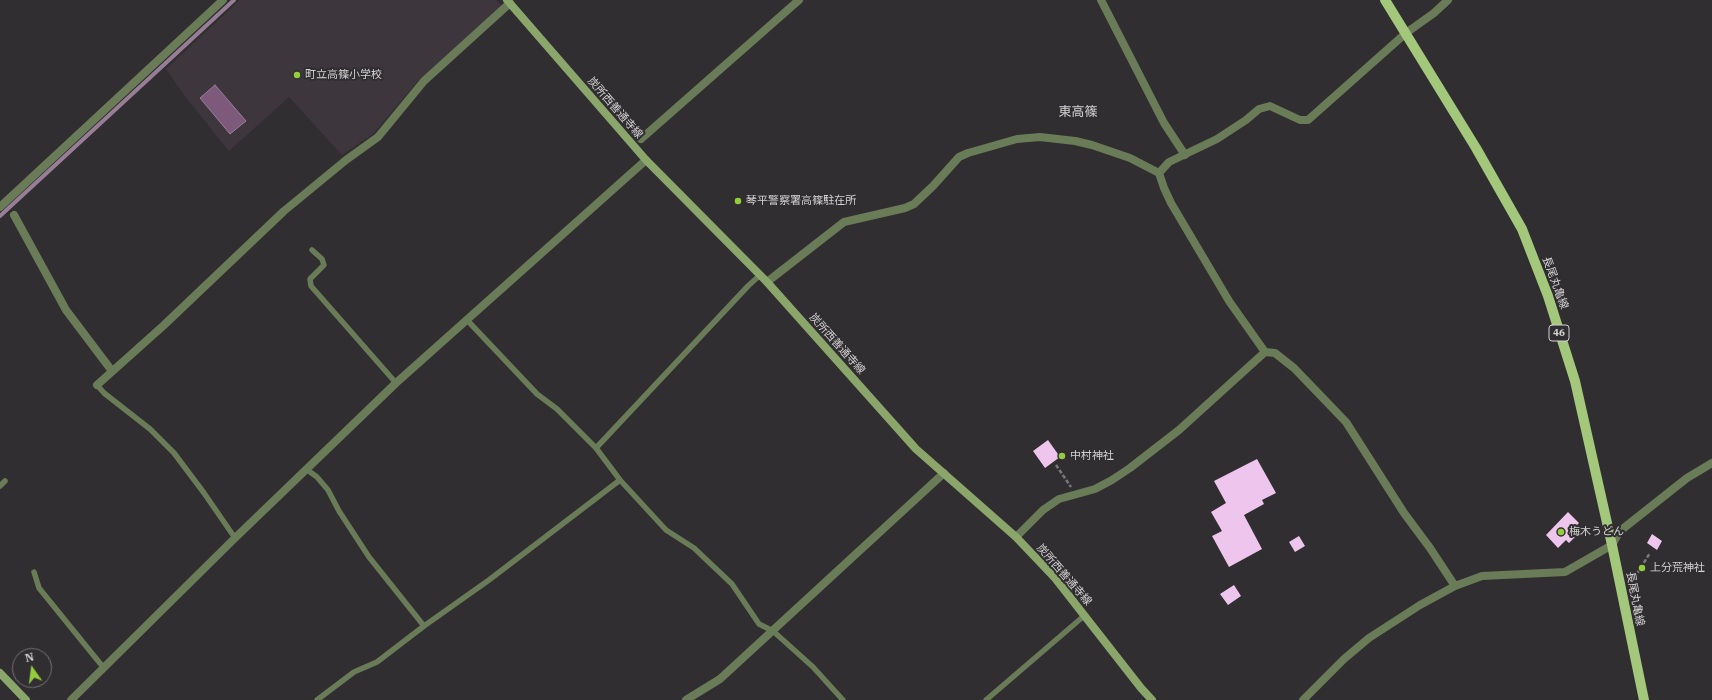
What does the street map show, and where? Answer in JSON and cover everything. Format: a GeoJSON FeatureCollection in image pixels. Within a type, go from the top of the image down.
{"type":"FeatureCollection","features":[{"type":"Feature","properties":{"kind":"main road","name":"長尾丸亀線"},"geometry":{"type":"LineString","coordinates":[[1385,0],[1476,148],[1522,229],[1548,296],[1575,381],[1612,545],[1644,700]]}},
{"type":"Feature","properties":{"kind":"main road","name":"炭所西善通寺線"},"geometry":{"type":"LineString","coordinates":[[509,2],[646,160],[732,246],[759,276],[767,282],[916,449],[1016,537],[1055,578],[1152,700]]}},
{"type":"Feature","properties":{"kind":"main road"},"geometry":{"type":"LineString","coordinates":[[0,674],[26,700]]}},
{"type":"Feature","properties":{"kind":"street"},"geometry":{"type":"LineString","coordinates":[[0,207],[223,0]]}},
{"type":"Feature","properties":{"kind":"street"},"geometry":{"type":"LineString","coordinates":[[641,139],[799,0]]}},
{"type":"Feature","properties":{"kind":"street"},"geometry":{"type":"LineString","coordinates":[[1101,0],[1164,123],[1185,155]]}},
{"type":"Feature","properties":{"kind":"street"},"geometry":{"type":"LineString","coordinates":[[1159,173],[1169,162],[1217,139],[1246,120],[1259,109],[1270,106],[1300,120],[1308,120],[1406,33],[1434,13],[1448,0]]}},
{"type":"Feature","properties":{"kind":"street"},"geometry":{"type":"LineString","coordinates":[[97,385],[163,326],[284,211],[346,160],[378,137],[424,81],[509,2]]}},
{"type":"Feature","properties":{"kind":"street"},"geometry":{"type":"LineString","coordinates":[[767,282],[844,222],[905,208],[914,204],[933,186],[959,157],[968,153],[1024,138],[1040,137],[1068,140],[1092,145],[1130,158],[1159,173],[1171,204],[1229,302],[1265,352]]}},
{"type":"Feature","properties":{"kind":"street"},"geometry":{"type":"LineString","coordinates":[[71,700],[235,538],[396,383],[646,160]]}},
{"type":"Feature","properties":{"kind":"street"},"geometry":{"type":"LineString","coordinates":[[14,215],[66,310],[112,371]]}},
{"type":"Feature","properties":{"kind":"street"},"geometry":{"type":"LineString","coordinates":[[1016,537],[1043,510],[1059,499],[1095,489],[1130,468],[1179,430],[1265,352],[1275,353],[1294,368],[1346,422],[1404,513],[1430,548],[1455,586]]}},
{"type":"Feature","properties":{"kind":"street"},"geometry":{"type":"LineString","coordinates":[[1303,700],[1344,659],[1369,638],[1420,605],[1455,586],[1482,576],[1565,572],[1612,545],[1620,531],[1686,478],[1712,463]]}},
{"type":"Feature","properties":{"kind":"street"},"geometry":{"type":"LineString","coordinates":[[686,700],[720,679],[944,473]]}},
{"type":"Feature","properties":{"kind":"lane"},"geometry":{"type":"LineString","coordinates":[[312,250],[322,259],[324,265],[310,279],[311,286],[396,383]]}},
{"type":"Feature","properties":{"kind":"lane"},"geometry":{"type":"LineString","coordinates":[[596,448],[759,276]]}},
{"type":"Feature","properties":{"kind":"lane"},"geometry":{"type":"LineString","coordinates":[[467,320],[537,394],[557,409],[596,448],[620,480],[666,530],[694,548],[732,584],[759,624],[773,631],[813,667],[844,700]]}},
{"type":"Feature","properties":{"kind":"lane"},"geometry":{"type":"LineString","coordinates":[[97,385],[104,393],[150,429],[174,453],[235,538]]}},
{"type":"Feature","properties":{"kind":"lane"},"geometry":{"type":"LineString","coordinates":[[306,469],[317,477],[328,490],[339,511],[370,557],[424,626]]}},
{"type":"Feature","properties":{"kind":"lane"},"geometry":{"type":"LineString","coordinates":[[317,700],[354,672],[377,662],[424,626],[489,580],[620,480]]}},
{"type":"Feature","properties":{"kind":"lane"},"geometry":{"type":"LineString","coordinates":[[0,486],[5,481]]}},
{"type":"Feature","properties":{"kind":"lane"},"geometry":{"type":"LineString","coordinates":[[34,572],[39,588],[103,667]]}},
{"type":"Feature","properties":{"kind":"lane"},"geometry":{"type":"LineString","coordinates":[[986,700],[1085,615]]}},
{"type":"Feature","properties":{"kind":"path"},"geometry":{"type":"LineString","coordinates":[[1056,465],[1076,494]]}},
{"type":"Feature","properties":{"kind":"path"},"geometry":{"type":"LineString","coordinates":[[1620,588],[1631,584],[1650,553]]}},
{"type":"Feature","properties":{"kind":"shaded area","name":"町立高篠小学校"},"geometry":{"type":"Polygon","coordinates":[[[240,0],[496,0],[502,6],[418,81],[373,134],[342,155],[289,97],[229,151],[187,99],[166,69],[240,0]]]}},
{"type":"Feature","properties":{"kind":"shaded area"},"geometry":{"type":"Polygon","coordinates":[[[215,85],[246,121],[230,134],[200,98],[215,85]]]}},
{"type":"Feature","properties":{"kind":"building"},"geometry":{"type":"Polygon","coordinates":[[[1048,440],[1060,457],[1045,468],[1033,451],[1048,440]]]}},
{"type":"Feature","properties":{"kind":"building"},"geometry":{"type":"Polygon","coordinates":[[[1257,459],[1276,493],[1262,500],[1264,504],[1244,515],[1262,549],[1229,567],[1212,536],[1222,531],[1211,512],[1226,503],[1214,481],[1257,459]]]}},
{"type":"Feature","properties":{"kind":"building","name":"梅木うどん"},"geometry":{"type":"Polygon","coordinates":[[[1568,512],[1579,523],[1572,530],[1577,535],[1569,543],[1566,540],[1558,548],[1546,535],[1568,512]]]}},
{"type":"Feature","properties":{"kind":"building"},"geometry":{"type":"Polygon","coordinates":[[[1652,534],[1662,541],[1657,550],[1647,543],[1652,534]]]}},
{"type":"Feature","properties":{"kind":"building"},"geometry":{"type":"Polygon","coordinates":[[[1299,536],[1305,546],[1295,552],[1289,542],[1299,536]]]}},
{"type":"Feature","properties":{"kind":"building"},"geometry":{"type":"Polygon","coordinates":[[[1234,585],[1241,596],[1228,605],[1220,594],[1234,585]]]}},
{"type":"Feature","properties":{"kind":"waterway"},"geometry":{"type":"LineString","coordinates":[[0,216],[234,0]]}},
{"type":"Feature","properties":{"kind":"place","name":"町立高篠小学校"},"geometry":{"type":"Point","coordinates":[297,75]}},
{"type":"Feature","properties":{"kind":"place","name":"琴平警察署高篠駐在所"},"geometry":{"type":"Point","coordinates":[738,201]}},
{"type":"Feature","properties":{"kind":"place","name":"中村神社"},"geometry":{"type":"Point","coordinates":[1062,456]}},
{"type":"Feature","properties":{"kind":"place","name":"梅木うどん"},"geometry":{"type":"Point","coordinates":[1561,532]}},
{"type":"Feature","properties":{"kind":"place","name":"上分荒神社"},"geometry":{"type":"Point","coordinates":[1642,568]}},
{"type":"Feature","properties":{"kind":"district","name":"東高篠"},"geometry":{"type":"Point","coordinates":[1078,112]}}]}
